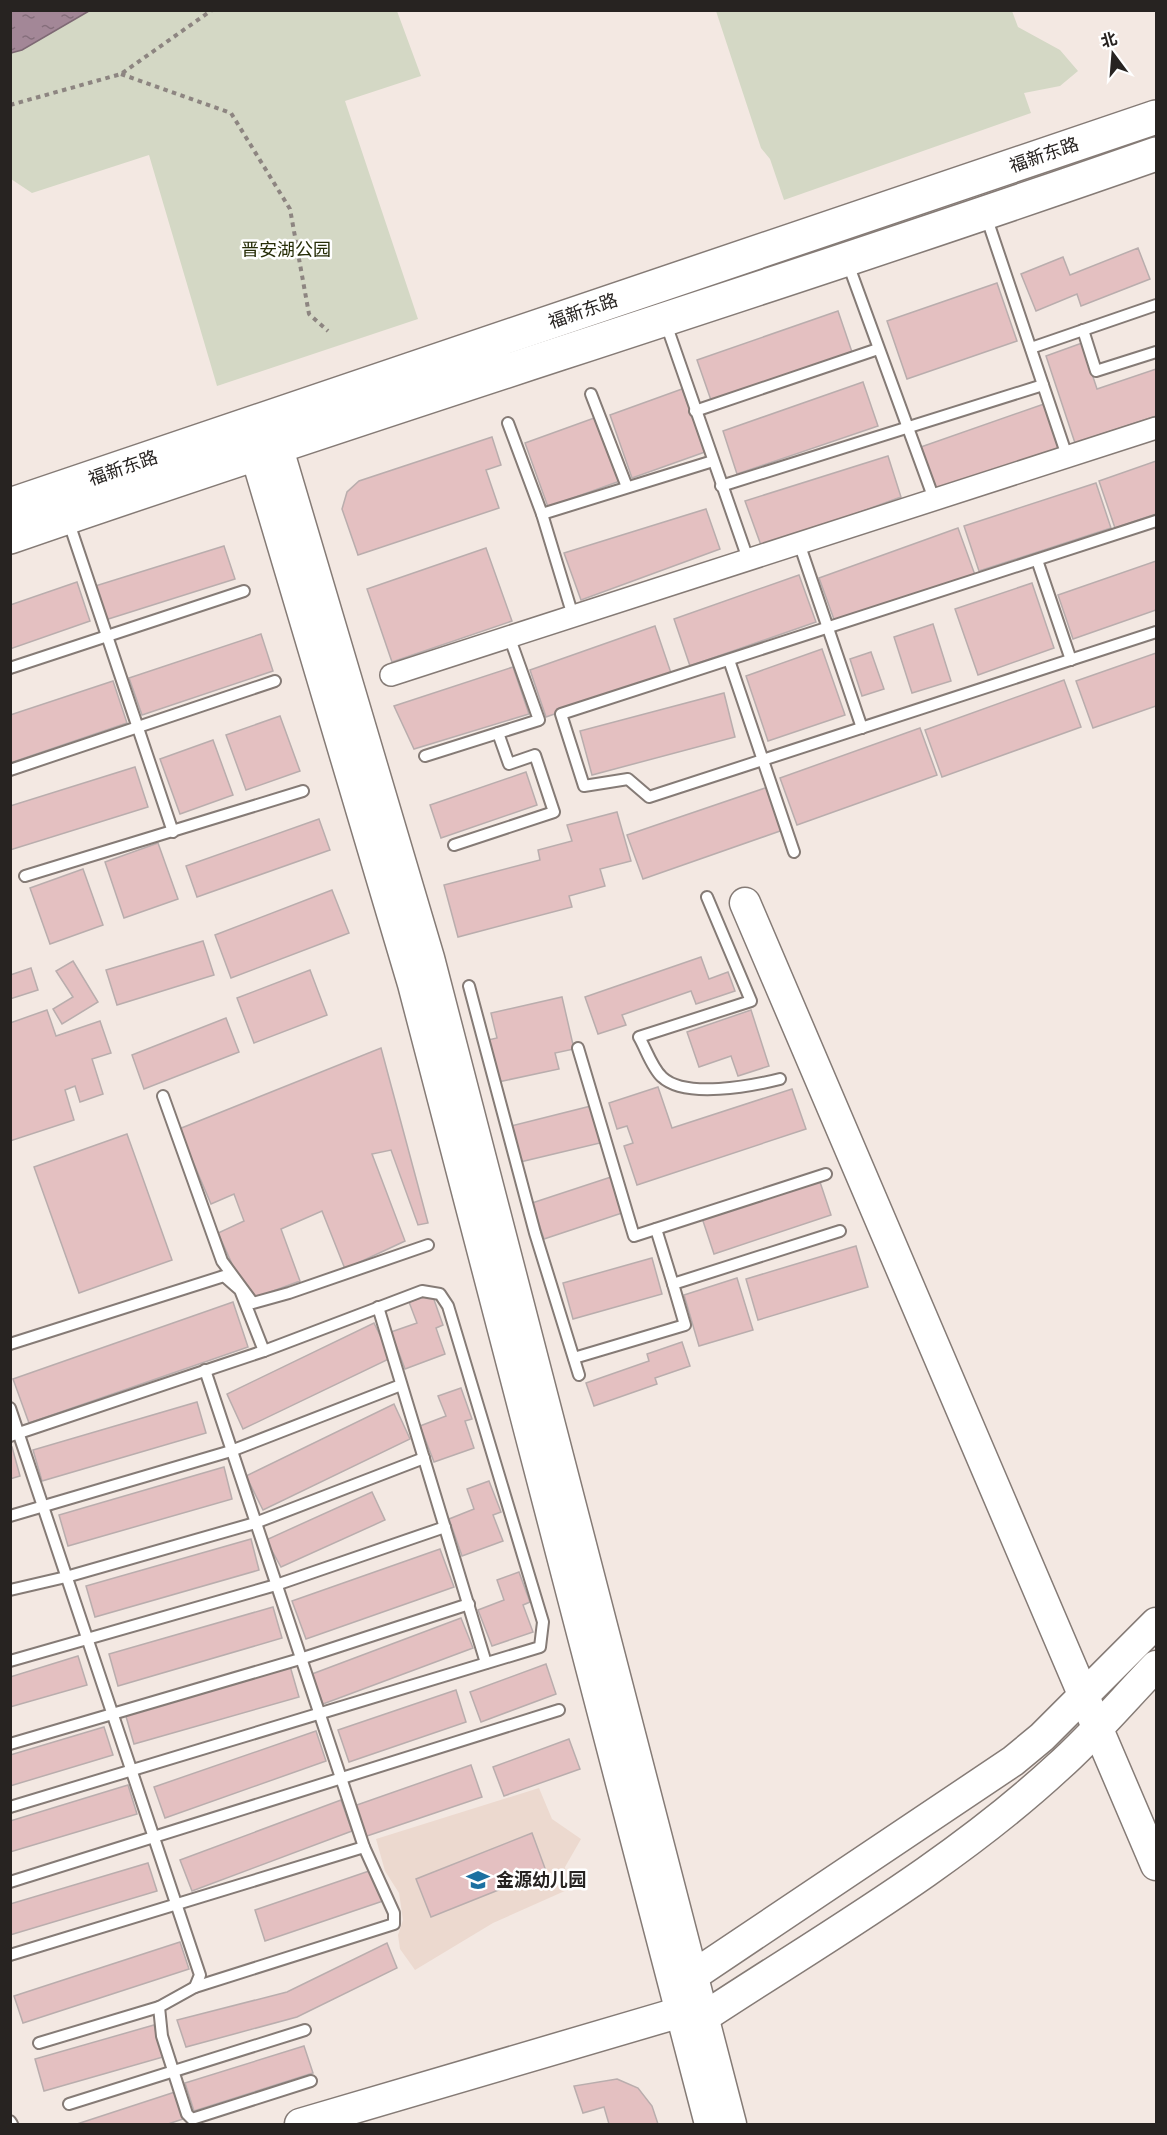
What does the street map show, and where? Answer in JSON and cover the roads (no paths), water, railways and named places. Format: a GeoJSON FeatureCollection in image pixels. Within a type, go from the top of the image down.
{"type":"FeatureCollection","features":[{"type":"Feature","properties":{"kind":"main road","name":"福新东路"},"geometry":{"type":"LineString","coordinates":[[10,537],[67,517],[262,436],[1156,117]]}},
{"type":"Feature","properties":{"kind":"main road","name":"福新东路"},"geometry":{"type":"LineString","coordinates":[[10,506],[665,321],[847,261],[1156,154]]}},
{"type":"Feature","properties":{"kind":"main road"},"geometry":{"type":"LineString","coordinates":[[262,436],[424,939],[694,1975],[692,2015],[710,2124]]}},
{"type":"Feature","properties":{"kind":"main road"},"geometry":{"type":"LineString","coordinates":[[262,436],[692,2015],[731,2124]]}},
{"type":"Feature","properties":{"kind":"main road"},"geometry":{"type":"LineString","coordinates":[[745,903],[1156,1865]]}},
{"type":"Feature","properties":{"kind":"main road"},"geometry":{"type":"LineString","coordinates":[[694,1975],[1013,1761],[1083,1696],[1156,1623]]}},
{"type":"Feature","properties":{"kind":"main road"},"geometry":{"type":"LineString","coordinates":[[300,2124],[692,2015],[908,1882],[968,1839],[1058,1767],[1156,1666]]}},
{"type":"Feature","properties":{"kind":"street"},"geometry":{"type":"LineString","coordinates":[[391,675],[1156,428]]}},
{"type":"Feature","properties":{"kind":"lane"},"geometry":{"type":"LineString","coordinates":[[985,213],[1067,456]]}},
{"type":"Feature","properties":{"kind":"lane"},"geometry":{"type":"LineString","coordinates":[[847,261],[934,499]]}},
{"type":"Feature","properties":{"kind":"lane"},"geometry":{"type":"LineString","coordinates":[[1031,348],[1156,305]]}},
{"type":"Feature","properties":{"kind":"lane"},"geometry":{"type":"LineString","coordinates":[[665,321],[748,559]]}},
{"type":"Feature","properties":{"kind":"lane"},"geometry":{"type":"LineString","coordinates":[[1083,330],[1096,370],[1156,352]]}},
{"type":"Feature","properties":{"kind":"lane"},"geometry":{"type":"LineString","coordinates":[[695,411],[878,349]]}},
{"type":"Feature","properties":{"kind":"lane"},"geometry":{"type":"LineString","coordinates":[[721,486],[1043,385]]}},
{"type":"Feature","properties":{"kind":"lane"},"geometry":{"type":"LineString","coordinates":[[591,394],[627,487]]}},
{"type":"Feature","properties":{"kind":"lane"},"geometry":{"type":"LineString","coordinates":[[508,423],[542,514],[573,616]]}},
{"type":"Feature","properties":{"kind":"lane"},"geometry":{"type":"LineString","coordinates":[[542,514],[713,461]]}},
{"type":"Feature","properties":{"kind":"lane"},"geometry":{"type":"LineString","coordinates":[[67,517],[173,832]]}},
{"type":"Feature","properties":{"kind":"lane"},"geometry":{"type":"LineString","coordinates":[[1156,521],[561,714],[584,786],[628,779],[649,797],[1156,632]]}},
{"type":"Feature","properties":{"kind":"lane"},"geometry":{"type":"LineString","coordinates":[[799,543],[862,728]]}},
{"type":"Feature","properties":{"kind":"lane"},"geometry":{"type":"LineString","coordinates":[[1037,560],[1071,660]]}},
{"type":"Feature","properties":{"kind":"lane"},"geometry":{"type":"LineString","coordinates":[[10,669],[244,591]]}},
{"type":"Feature","properties":{"kind":"lane"},"geometry":{"type":"LineString","coordinates":[[425,756],[539,720],[509,636]]}},
{"type":"Feature","properties":{"kind":"lane"},"geometry":{"type":"LineString","coordinates":[[729,660],[794,852]]}},
{"type":"Feature","properties":{"kind":"lane"},"geometry":{"type":"LineString","coordinates":[[10,770],[275,681]]}},
{"type":"Feature","properties":{"kind":"lane"},"geometry":{"type":"LineString","coordinates":[[454,845],[554,812],[535,755],[509,764],[498,733]]}},
{"type":"Feature","properties":{"kind":"lane"},"geometry":{"type":"LineString","coordinates":[[25,876],[303,791]]}},
{"type":"Feature","properties":{"kind":"lane"},"geometry":{"type":"LineString","coordinates":[[707,897],[751,1001],[639,1037],[663,1078],[696,1091],[754,1086],[780,1079]]}},
{"type":"Feature","properties":{"kind":"lane"},"geometry":{"type":"LineString","coordinates":[[469,986],[535,1233],[579,1375]]}},
{"type":"Feature","properties":{"kind":"lane"},"geometry":{"type":"LineString","coordinates":[[578,1048],[634,1236],[826,1174]]}},
{"type":"Feature","properties":{"kind":"lane"},"geometry":{"type":"LineString","coordinates":[[162,1096],[222,1261],[253,1303],[289,1293],[428,1245]]}},
{"type":"Feature","properties":{"kind":"lane"},"geometry":{"type":"LineString","coordinates":[[574,1358],[685,1325],[656,1229]]}},
{"type":"Feature","properties":{"kind":"lane"},"geometry":{"type":"LineString","coordinates":[[673,1284],[840,1231]]}},
{"type":"Feature","properties":{"kind":"lane"},"geometry":{"type":"LineString","coordinates":[[10,1344],[224,1276],[240,1290],[264,1351]]}},
{"type":"Feature","properties":{"kind":"lane"},"geometry":{"type":"LineString","coordinates":[[10,1807],[540,1647],[543,1622],[448,1306],[440,1294],[422,1291],[264,1351],[15,1434]]}},
{"type":"Feature","properties":{"kind":"lane"},"geometry":{"type":"LineString","coordinates":[[378,1307],[486,1663]]}},
{"type":"Feature","properties":{"kind":"lane"},"geometry":{"type":"LineString","coordinates":[[39,2043],[159,2007],[195,1987],[393,1924],[394,1913],[364,1847],[340,1779],[205,1370]]}},
{"type":"Feature","properties":{"kind":"lane"},"geometry":{"type":"LineString","coordinates":[[10,1516],[231,1451],[401,1385]]}},
{"type":"Feature","properties":{"kind":"lane"},"geometry":{"type":"LineString","coordinates":[[10,1408],[15,1434],[43,1507],[129,1771],[200,1975],[195,1987]]}},
{"type":"Feature","properties":{"kind":"lane"},"geometry":{"type":"LineString","coordinates":[[10,1590],[66,1577],[255,1523],[424,1458]]}},
{"type":"Feature","properties":{"kind":"lane"},"geometry":{"type":"LineString","coordinates":[[10,1661],[276,1585],[445,1527]]}},
{"type":"Feature","properties":{"kind":"lane"},"geometry":{"type":"LineString","coordinates":[[10,1744],[300,1659],[469,1604]]}},
{"type":"Feature","properties":{"kind":"lane"},"geometry":{"type":"LineString","coordinates":[[10,1882],[559,1710]]}},
{"type":"Feature","properties":{"kind":"lane"},"geometry":{"type":"LineString","coordinates":[[10,1955],[364,1847]]}},
{"type":"Feature","properties":{"kind":"lane"},"geometry":{"type":"LineString","coordinates":[[159,2007],[162,2036],[187,2114],[192,2119],[311,2081]]}},
{"type":"Feature","properties":{"kind":"lane"},"geometry":{"type":"LineString","coordinates":[[69,2104],[305,2030]]}},
{"type":"Feature","properties":{"kind":"water"},"geometry":{"type":"Polygon","coordinates":[[[11,10],[89,11],[22,50],[11,53],[11,10]]]}},
{"type":"Feature","properties":{"kind":"place","name":"金源幼儿园"},"geometry":{"type":"Point","coordinates":[478,1880]}},
{"type":"Feature","properties":{"kind":"park label","name":"晋安湖公园"},"geometry":{"type":"Point","coordinates":[286,250]}}]}
